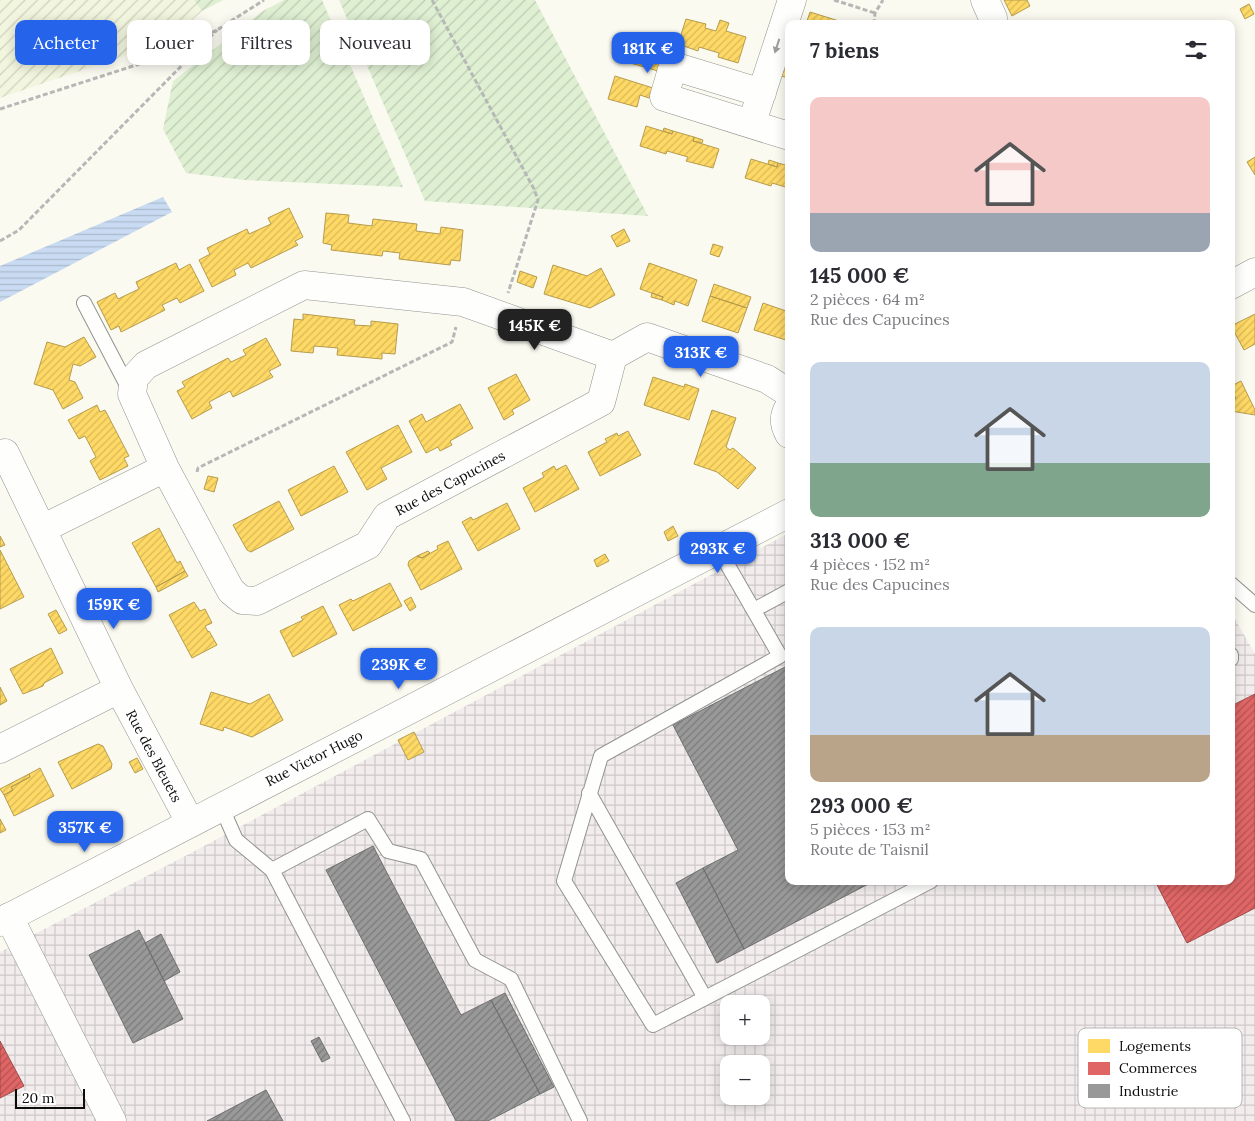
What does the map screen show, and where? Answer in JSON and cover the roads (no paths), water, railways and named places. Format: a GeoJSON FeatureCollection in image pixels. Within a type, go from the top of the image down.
{"type":"FeatureCollection","features":[{"type":"Feature","properties":{"kind":"street"},"geometry":{"type":"LineString","coordinates":[[786,20],[792,0]]}},
{"type":"Feature","properties":{"kind":"street"},"geometry":{"type":"LineString","coordinates":[[985,0],[993,20]]}},
{"type":"Feature","properties":{"kind":"street"},"geometry":{"type":"LineString","coordinates":[[752,124],[785,22]]}},
{"type":"Feature","properties":{"kind":"street"},"geometry":{"type":"LineString","coordinates":[[762,93],[672,66],[664,97],[785,135]]}},
{"type":"Feature","properties":{"kind":"street"},"geometry":{"type":"LineString","coordinates":[[1235,283],[1255,272]]}},
{"type":"Feature","properties":{"kind":"street"},"geometry":{"type":"LineString","coordinates":[[132,394],[134,378],[146,365],[304,285],[463,302],[613,356],[647,337],[767,379],[785,390]]}},
{"type":"Feature","properties":{"kind":"street","name":"Rue des Capucines"},"geometry":{"type":"LineString","coordinates":[[132,394],[165,468],[231,591],[242,600],[257,601],[368,545],[387,516],[601,402],[613,356]]}},
{"type":"Feature","properties":{"kind":"street","name":"Rue des Bleuets"},"geometry":{"type":"LineString","coordinates":[[0,454],[5,453],[119,689],[190,822]]}},
{"type":"Feature","properties":{"kind":"street"},"geometry":{"type":"LineString","coordinates":[[42,530],[165,468]]}},
{"type":"Feature","properties":{"kind":"street","name":"Rue Victor Hugo"},"geometry":{"type":"LineString","coordinates":[[5,919],[785,515]]}},
{"type":"Feature","properties":{"kind":"street"},"geometry":{"type":"LineString","coordinates":[[0,749],[119,689]]}},
{"type":"Feature","properties":{"kind":"street"},"geometry":{"type":"LineString","coordinates":[[5,919],[112,1121]]}},
{"type":"Feature","properties":{"kind":"lane"},"geometry":{"type":"LineString","coordinates":[[84,303],[132,394]]}},
{"type":"Feature","properties":{"kind":"lane"},"geometry":{"type":"LineString","coordinates":[[719,550],[780,656],[601,756],[564,881],[653,1025],[922,885]]}},
{"type":"Feature","properties":{"kind":"lane"},"geometry":{"type":"LineString","coordinates":[[1235,588],[1255,605]]}},
{"type":"Feature","properties":{"kind":"lane"},"geometry":{"type":"LineString","coordinates":[[754,610],[785,594]]}},
{"type":"Feature","properties":{"kind":"lane"},"geometry":{"type":"LineString","coordinates":[[589,793],[706,998]]}},
{"type":"Feature","properties":{"kind":"lane"},"geometry":{"type":"LineString","coordinates":[[221,806],[236,840],[272,870],[403,1121]]}},
{"type":"Feature","properties":{"kind":"lane"},"geometry":{"type":"LineString","coordinates":[[272,870],[368,819],[388,851],[421,860],[474,960],[511,978],[580,1121]]}},
{"type":"Feature","properties":{"kind":"water"},"geometry":{"type":"Polygon","coordinates":[[[163,197],[172,212],[0,302],[0,266],[163,197]]]}}]}
